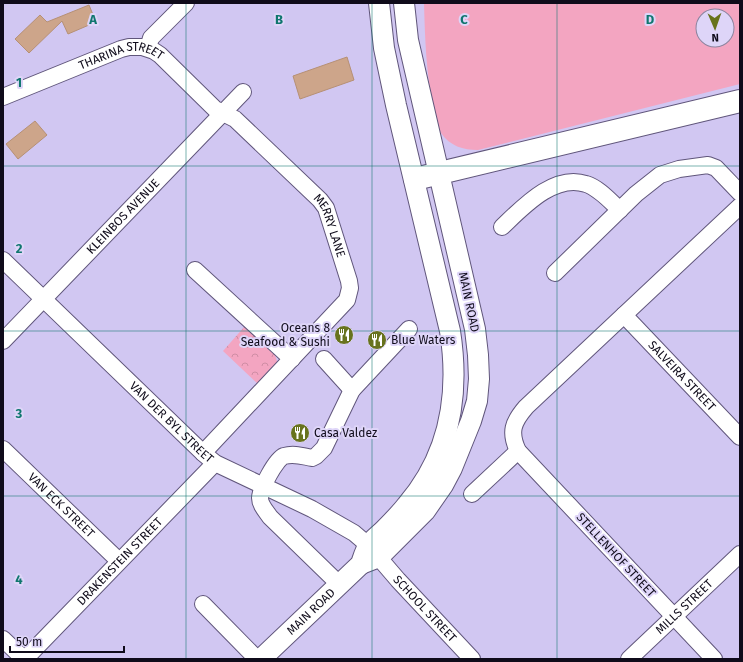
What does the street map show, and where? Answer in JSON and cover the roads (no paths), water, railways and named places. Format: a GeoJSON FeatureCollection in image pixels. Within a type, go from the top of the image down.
{"type":"FeatureCollection","features":[{"type":"Feature","properties":{"kind":"highway"},"geometry":{"type":"LineString","coordinates":[[414,179],[740,101]]}},
{"type":"Feature","properties":{"kind":"main road","name":"MAIN ROAD"},"geometry":{"type":"LineString","coordinates":[[369,556],[394,520],[420,491],[431,471],[441,450],[448,429],[455,385],[454,356],[450,331],[396,105],[384,48],[379,3]]}},
{"type":"Feature","properties":{"kind":"main road","name":"MAIN ROAD"},"geometry":{"type":"LineString","coordinates":[[261,659],[369,556],[425,510],[442,485],[461,448],[477,401],[479,379],[475,329],[408,40],[404,3]]}},
{"type":"Feature","properties":{"kind":"street"},"geometry":{"type":"LineString","coordinates":[[148,48],[151,38],[186,3]]}},
{"type":"Feature","properties":{"kind":"street","name":"THARINA STREET"},"geometry":{"type":"LineString","coordinates":[[3,96],[121,49],[137,46],[148,48],[160,55],[215,109],[223,113]]}},
{"type":"Feature","properties":{"kind":"street","name":"KLEINBOS AVENUE"},"geometry":{"type":"LineString","coordinates":[[3,341],[243,92]]}},
{"type":"Feature","properties":{"kind":"street","name":"MERRY LANE"},"geometry":{"type":"LineString","coordinates":[[209,458],[292,359],[344,305],[349,295],[349,281],[328,212],[323,204],[235,119],[223,113]]}},
{"type":"Feature","properties":{"kind":"street"},"geometry":{"type":"LineString","coordinates":[[555,273],[636,194],[660,175],[679,169],[708,165],[716,168],[740,193]]}},
{"type":"Feature","properties":{"kind":"street"},"geometry":{"type":"LineString","coordinates":[[502,227],[532,198],[544,190],[562,184],[575,182],[585,184],[596,189],[620,210]]}},
{"type":"Feature","properties":{"kind":"street"},"geometry":{"type":"LineString","coordinates":[[472,494],[518,451],[513,441],[513,430],[517,418],[526,406],[740,206]]}},
{"type":"Feature","properties":{"kind":"street","name":"VAN DER BYL STREET"},"geometry":{"type":"LineString","coordinates":[[3,260],[209,458],[263,487],[312,509],[348,529],[369,556]]}},
{"type":"Feature","properties":{"kind":"street"},"geometry":{"type":"LineString","coordinates":[[195,270],[292,359]]}},
{"type":"Feature","properties":{"kind":"street","name":"SALVEIRA STREET"},"geometry":{"type":"LineString","coordinates":[[624,315],[740,437]]}},
{"type":"Feature","properties":{"kind":"street"},"geometry":{"type":"LineString","coordinates":[[340,585],[270,517],[262,505],[260,498],[263,487],[282,456],[293,454],[312,458],[320,453],[324,448],[352,390],[409,329]]}},
{"type":"Feature","properties":{"kind":"street"},"geometry":{"type":"LineString","coordinates":[[324,359],[352,390]]}},
{"type":"Feature","properties":{"kind":"street","name":"VAN ECK STREET"},"geometry":{"type":"LineString","coordinates":[[3,449],[119,561]]}},
{"type":"Feature","properties":{"kind":"street","name":"STELLENHOF STREET"},"geometry":{"type":"LineString","coordinates":[[518,451],[714,659]]}},
{"type":"Feature","properties":{"kind":"street","name":"DRAKENSTEIN STREET"},"geometry":{"type":"LineString","coordinates":[[24,659],[119,561],[209,458]]}},
{"type":"Feature","properties":{"kind":"street","name":"MILLS STREET"},"geometry":{"type":"LineString","coordinates":[[629,659],[740,554]]}},
{"type":"Feature","properties":{"kind":"street","name":"SCHOOL STREET"},"geometry":{"type":"LineString","coordinates":[[369,556],[398,580],[472,659]]}},
{"type":"Feature","properties":{"kind":"street"},"geometry":{"type":"LineString","coordinates":[[203,604],[258,659]]}},
{"type":"Feature","properties":{"kind":"street"},"geometry":{"type":"LineString","coordinates":[[3,639],[24,659]]}},
{"type":"Feature","properties":{"kind":"place","name":"Oceans 8 Seafood & Sushi"},"geometry":{"type":"Point","coordinates":[344,335]}},
{"type":"Feature","properties":{"kind":"place","name":"Blue Waters"},"geometry":{"type":"Point","coordinates":[377,340]}},
{"type":"Feature","properties":{"kind":"place","name":"Casa Valdez"},"geometry":{"type":"Point","coordinates":[300,433]}}]}
